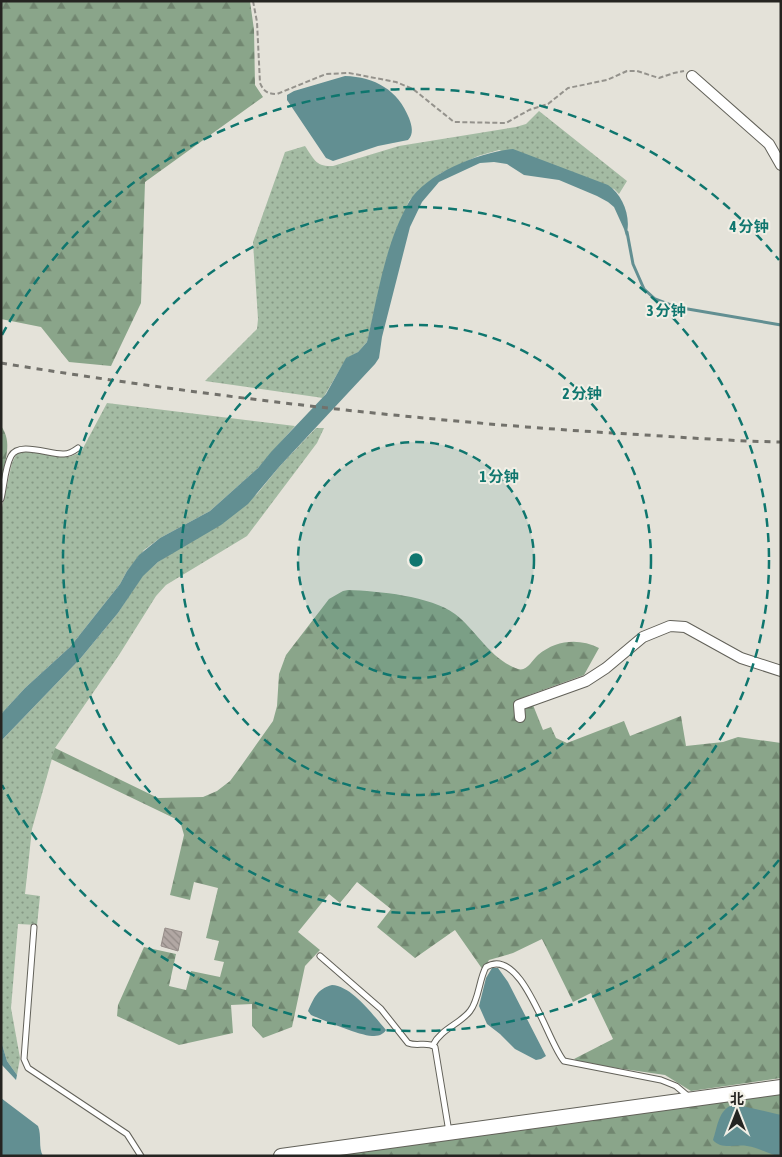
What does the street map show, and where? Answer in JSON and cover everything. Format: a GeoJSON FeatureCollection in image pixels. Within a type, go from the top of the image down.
{"type":"FeatureCollection","features":[{"type":"Feature","properties":{"kind":"street"},"geometry":{"type":"LineString","coordinates":[[692,76],[769,144],[781,165]]}},
{"type":"Feature","properties":{"kind":"street"},"geometry":{"type":"LineString","coordinates":[[520,717],[519,705],[586,681],[606,668],[643,637],[670,626],[685,627],[741,658],[781,671]]}},
{"type":"Feature","properties":{"kind":"street"},"geometry":{"type":"LineString","coordinates":[[281,1156],[781,1087]]}},
{"type":"Feature","properties":{"kind":"lane"},"geometry":{"type":"LineString","coordinates":[[1,499],[9,462],[14,452],[20,449],[31,449],[66,454],[78,448]]}},
{"type":"Feature","properties":{"kind":"lane"},"geometry":{"type":"LineString","coordinates":[[34,927],[25,1064],[28,1068],[128,1134],[141,1156]]}},
{"type":"Feature","properties":{"kind":"lane"},"geometry":{"type":"LineString","coordinates":[[320,956],[381,1009],[408,1043],[414,1045],[433,1045]]}},
{"type":"Feature","properties":{"kind":"lane"},"geometry":{"type":"LineString","coordinates":[[433,1045],[440,1036],[463,1019],[471,1010],[486,966],[500,964],[512,971],[529,991],[564,1061],[660,1080],[676,1086],[691,1099]]}},
{"type":"Feature","properties":{"kind":"lane"},"geometry":{"type":"LineString","coordinates":[[433,1045],[436,1050],[448,1133]]}},
{"type":"Feature","properties":{"kind":"path"},"geometry":{"type":"LineString","coordinates":[[253,1],[257,22],[260,83],[263,90],[270,94],[278,94],[326,74],[349,73],[396,82],[413,89],[454,122],[467,124],[506,123],[529,110],[548,104],[568,88],[608,80],[627,71],[637,71],[659,78],[681,71],[692,76]]}},
{"type":"Feature","properties":{"kind":"green space"},"geometry":{"type":"Polygon","coordinates":[[[1,1],[250,1],[254,30],[255,85],[263,97],[145,182],[141,303],[111,366],[69,362],[41,327],[1,319],[1,1]]]}},
{"type":"Feature","properties":{"kind":"green space"},"geometry":{"type":"Polygon","coordinates":[[[539,111],[627,181],[619,194],[614,189],[499,150],[478,156],[441,173],[419,190],[409,201],[388,254],[367,342],[358,352],[346,359],[323,398],[205,381],[257,329],[253,242],[285,152],[305,146],[319,164],[333,166],[399,146],[516,127],[526,124],[539,111]]]}},
{"type":"Feature","properties":{"kind":"green space"},"geometry":{"type":"Polygon","coordinates":[[[107,403],[295,426],[258,468],[210,511],[160,538],[144,550],[127,571],[120,584],[70,647],[25,688],[1,714],[1,512],[12,463],[16,455],[24,451],[69,457],[81,452],[107,403]]]}},
{"type":"Feature","properties":{"kind":"green space"},"geometry":{"type":"Polygon","coordinates":[[[1,426],[5,432],[7,445],[1,480],[1,426]]]}},
{"type":"Feature","properties":{"kind":"green space"},"geometry":{"type":"Polygon","coordinates":[[[316,428],[324,428],[317,443],[247,536],[166,585],[156,596],[119,655],[55,748],[32,829],[25,894],[40,896],[37,925],[18,924],[11,1008],[20,1058],[17,1075],[7,1061],[1,1041],[1,741],[80,659],[118,613],[142,576],[158,562],[257,494],[279,467],[316,428]]]}},
{"type":"Feature","properties":{"kind":"green space"},"geometry":{"type":"Polygon","coordinates":[[[348,590],[404,596],[445,608],[463,621],[500,659],[518,669],[527,667],[538,655],[552,646],[576,642],[599,648],[584,675],[529,695],[543,730],[551,727],[556,738],[567,743],[624,721],[630,736],[681,716],[686,746],[723,742],[738,737],[781,743],[781,1078],[691,1091],[665,1075],[582,1063],[574,1059],[613,1039],[591,993],[573,1002],[542,939],[513,953],[489,960],[483,970],[455,930],[415,958],[377,927],[391,909],[357,882],[340,903],[329,894],[298,932],[320,950],[305,966],[292,1027],[263,1038],[252,1026],[252,1004],[231,1005],[233,1033],[179,1045],[117,1016],[118,1005],[144,947],[176,954],[169,986],[186,990],[191,971],[220,977],[224,962],[214,960],[219,941],[206,938],[218,888],[194,882],[190,900],[170,895],[184,835],[180,821],[51,759],[55,748],[158,798],[203,797],[217,791],[230,781],[273,721],[277,706],[279,674],[286,655],[329,599],[348,590]]]}},
{"type":"Feature","properties":{"kind":"green space"},"geometry":{"type":"Polygon","coordinates":[[[781,1094],[781,1156],[325,1156],[781,1094]]]}},
{"type":"Feature","properties":{"kind":"water"},"geometry":{"type":"Polygon","coordinates":[[[345,76],[376,82],[392,93],[399,100],[410,121],[412,133],[410,138],[333,161],[326,158],[287,100],[287,95],[294,91],[345,76]]]}},
{"type":"Feature","properties":{"kind":"water"},"geometry":{"type":"Polygon","coordinates":[[[513,149],[608,185],[618,195],[625,208],[628,222],[626,236],[614,207],[608,202],[559,180],[524,175],[507,164],[494,162],[480,163],[439,182],[422,202],[410,227],[382,337],[379,358],[375,364],[279,467],[248,504],[221,525],[158,562],[143,576],[118,613],[80,659],[1,741],[1,714],[25,688],[70,647],[120,584],[139,555],[160,538],[210,511],[258,468],[326,394],[346,358],[358,352],[367,342],[388,252],[401,218],[409,202],[417,192],[441,173],[455,166],[486,154],[513,149]]]}},
{"type":"Feature","properties":{"kind":"water"},"geometry":{"type":"Polygon","coordinates":[[[492,968],[498,968],[508,982],[546,1056],[541,1059],[536,1060],[515,1049],[487,1024],[479,1006],[486,978],[492,968]]]}},
{"type":"Feature","properties":{"kind":"water"},"geometry":{"type":"Polygon","coordinates":[[[332,985],[347,990],[362,1002],[386,1030],[385,1032],[372,1036],[366,1035],[311,1015],[308,1011],[312,1002],[323,989],[332,985]]]}},
{"type":"Feature","properties":{"kind":"water"},"geometry":{"type":"Polygon","coordinates":[[[1,1041],[7,1061],[17,1075],[16,1080],[1,1064],[1,1041]]]}},
{"type":"Feature","properties":{"kind":"water"},"geometry":{"type":"Polygon","coordinates":[[[1,1098],[38,1126],[43,1156],[1,1156],[1,1098]]]}},
{"type":"Feature","properties":{"kind":"water"},"geometry":{"type":"Polygon","coordinates":[[[730,1106],[742,1106],[781,1115],[781,1156],[751,1147],[724,1146],[716,1143],[713,1140],[718,1121],[723,1112],[730,1106]]]}},
{"type":"Feature","properties":{"kind":"building"},"geometry":{"type":"Polygon","coordinates":[[[165,928],[182,932],[178,951],[161,946],[165,928]]]}},
{"type":"Feature","properties":{"kind":"waterway"},"geometry":{"type":"LineString","coordinates":[[627,232],[633,264],[644,289],[655,299],[676,307],[781,325]]}},
{"type":"Feature","properties":{"kind":"railway"},"geometry":{"type":"LineString","coordinates":[[1,363],[153,386],[382,414],[535,428],[717,440],[781,442]]}}]}
